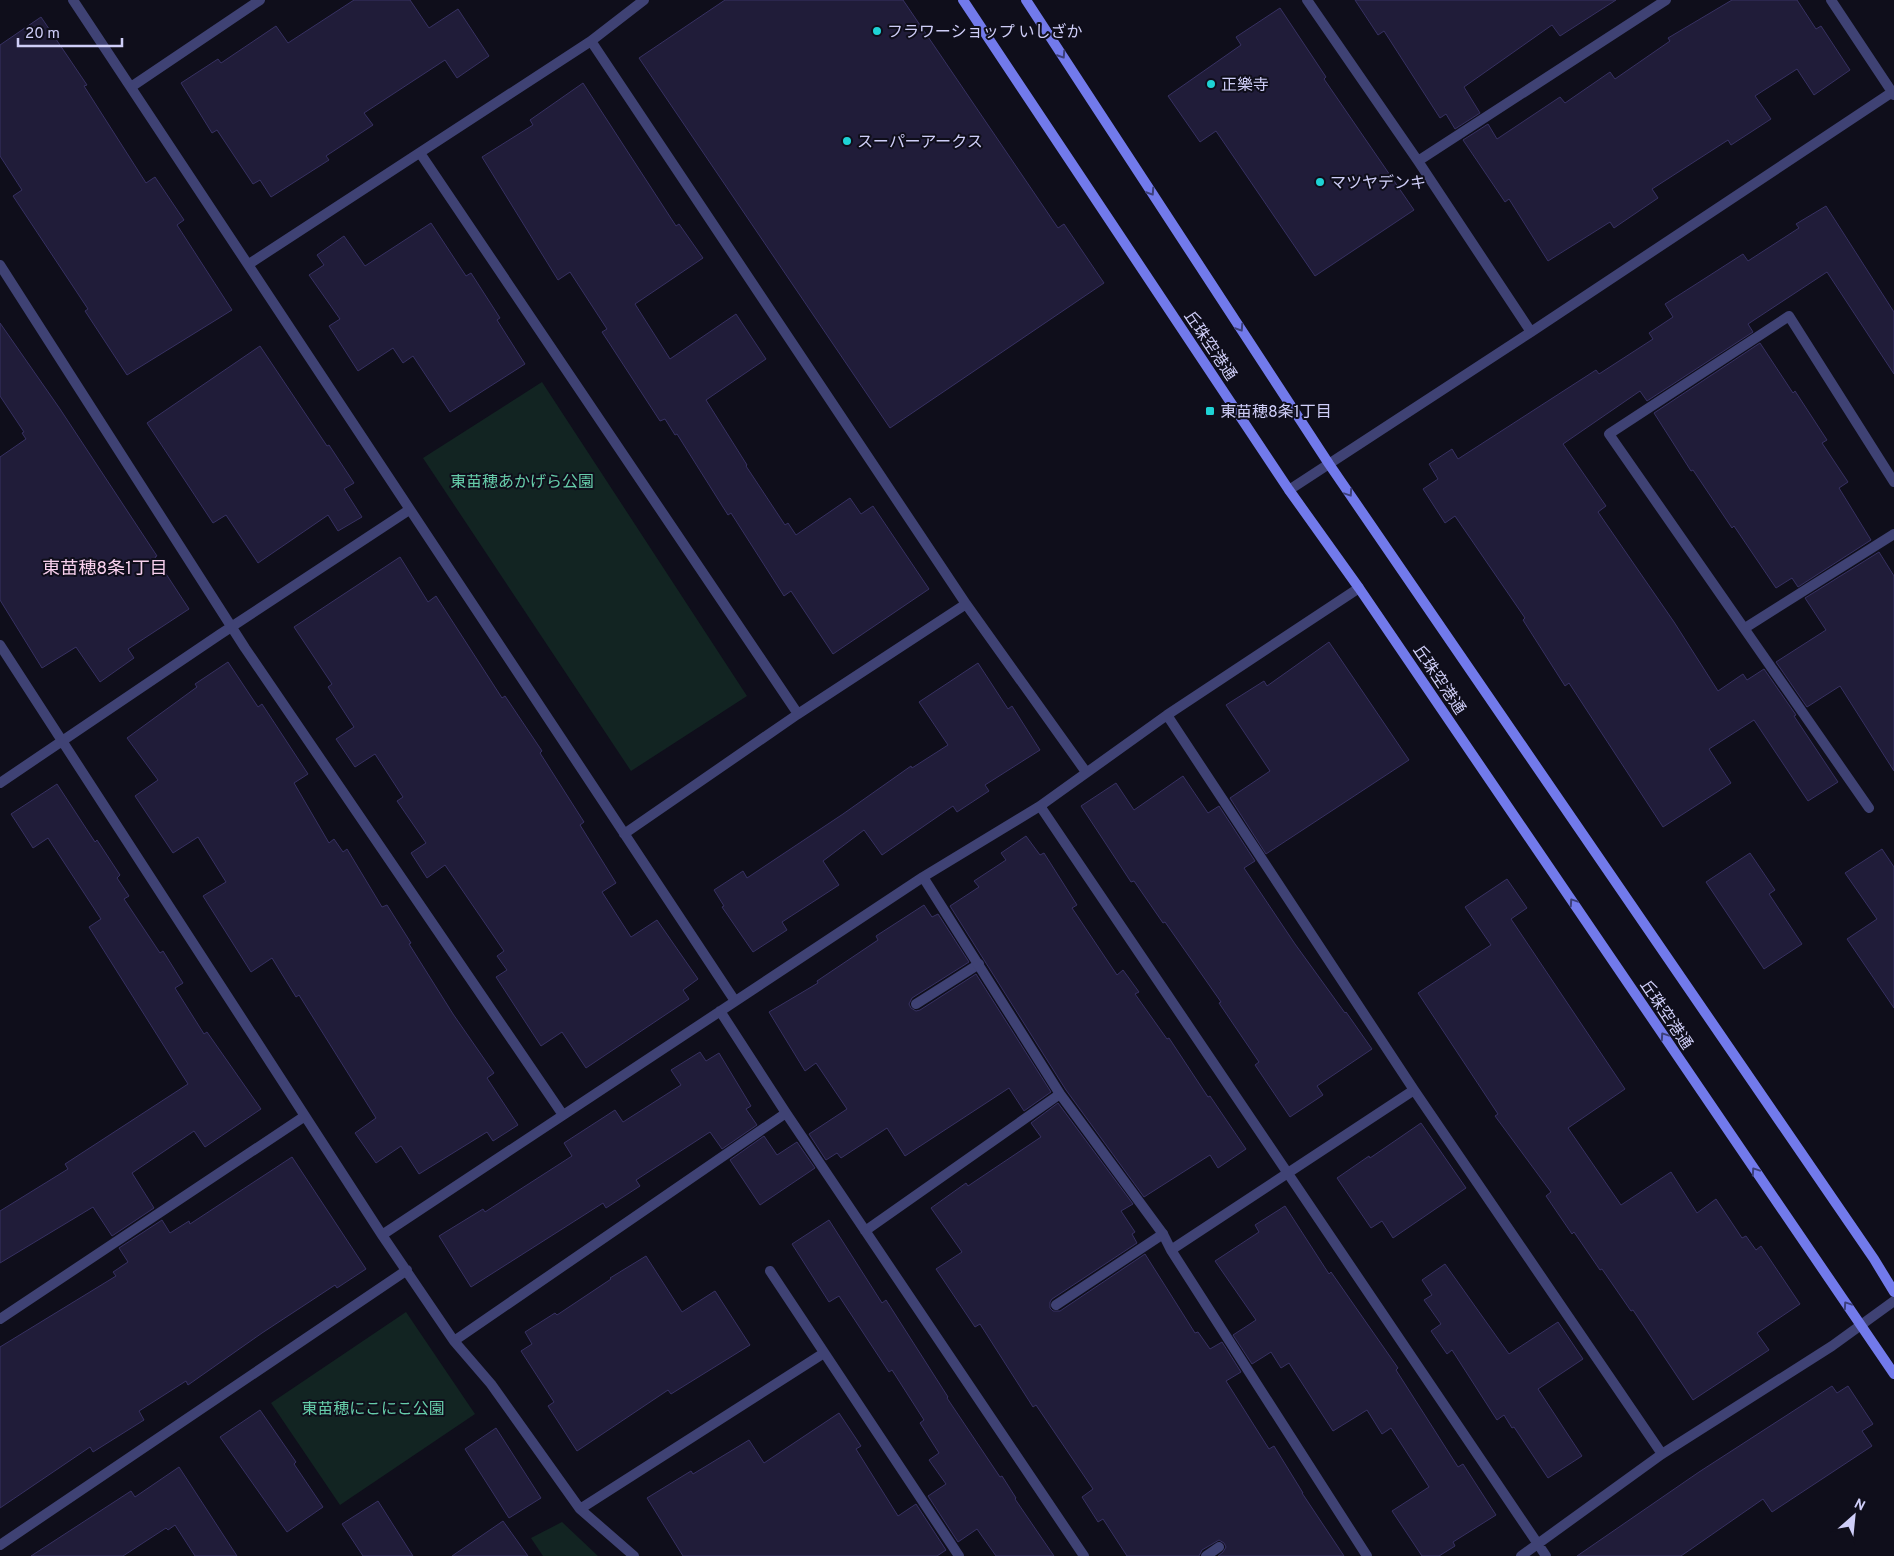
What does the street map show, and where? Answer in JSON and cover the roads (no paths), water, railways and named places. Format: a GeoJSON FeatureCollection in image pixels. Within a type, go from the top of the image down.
{"type":"FeatureCollection","features":[{"type":"Feature","properties":{"kind":"main road","name":"丘珠空港通"},"geometry":{"type":"LineString","coordinates":[[963,0],[1289,490],[1359,588],[1894,1374]]}},
{"type":"Feature","properties":{"kind":"main road","name":"丘珠空港通"},"geometry":{"type":"LineString","coordinates":[[1026,0],[1329,464],[1868,1251],[1894,1292]]}},
{"type":"Feature","properties":{"kind":"street"},"geometry":{"type":"LineString","coordinates":[[73,0],[735,1002]]}},
{"type":"Feature","properties":{"kind":"street"},"geometry":{"type":"LineString","coordinates":[[131,86],[260,0]]}},
{"type":"Feature","properties":{"kind":"street"},"geometry":{"type":"LineString","coordinates":[[249,264],[420,154],[590,41],[644,0]]}},
{"type":"Feature","properties":{"kind":"street"},"geometry":{"type":"LineString","coordinates":[[1307,0],[1418,161],[1531,332]]}},
{"type":"Feature","properties":{"kind":"street"},"geometry":{"type":"LineString","coordinates":[[1418,161],[1666,0]]}},
{"type":"Feature","properties":{"kind":"street"},"geometry":{"type":"LineString","coordinates":[[1289,490],[1893,93],[1831,0]]}},
{"type":"Feature","properties":{"kind":"street"},"geometry":{"type":"LineString","coordinates":[[590,41],[966,604],[1086,772]]}},
{"type":"Feature","properties":{"kind":"street"},"geometry":{"type":"LineString","coordinates":[[420,154],[798,714]]}},
{"type":"Feature","properties":{"kind":"street"},"geometry":{"type":"LineString","coordinates":[[0,265],[232,626],[563,1115]]}},
{"type":"Feature","properties":{"kind":"street"},"geometry":{"type":"LineString","coordinates":[[1869,808],[1609,434],[1789,316],[1894,482]]}},
{"type":"Feature","properties":{"kind":"street"},"geometry":{"type":"LineString","coordinates":[[0,783],[232,626],[409,510]]}},
{"type":"Feature","properties":{"kind":"street"},"geometry":{"type":"LineString","coordinates":[[1745,628],[1894,534]]}},
{"type":"Feature","properties":{"kind":"street"},"geometry":{"type":"LineString","coordinates":[[382,1235],[923,877],[1040,806],[1167,715],[1359,588]]}},
{"type":"Feature","properties":{"kind":"street"},"geometry":{"type":"LineString","coordinates":[[624,834],[798,714],[966,604]]}},
{"type":"Feature","properties":{"kind":"street"},"geometry":{"type":"LineString","coordinates":[[0,644],[382,1235],[454,1341],[491,1384],[580,1509],[634,1556]]}},
{"type":"Feature","properties":{"kind":"street"},"geometry":{"type":"LineString","coordinates":[[1167,715],[1414,1090],[1662,1454]]}},
{"type":"Feature","properties":{"kind":"street"},"geometry":{"type":"LineString","coordinates":[[1040,806],[1546,1556]]}},
{"type":"Feature","properties":{"kind":"street"},"geometry":{"type":"LineString","coordinates":[[923,877],[1060,1094],[1164,1234],[1171,1250],[1367,1556]]}},
{"type":"Feature","properties":{"kind":"street"},"geometry":{"type":"LineString","coordinates":[[916,1004],[979,964]]}},
{"type":"Feature","properties":{"kind":"street"},"geometry":{"type":"LineString","coordinates":[[720,1011],[786,1113],[1084,1556]]}},
{"type":"Feature","properties":{"kind":"street"},"geometry":{"type":"LineString","coordinates":[[1171,1250],[1414,1090]]}},
{"type":"Feature","properties":{"kind":"street"},"geometry":{"type":"LineString","coordinates":[[865,1231],[1060,1094]]}},
{"type":"Feature","properties":{"kind":"street"},"geometry":{"type":"LineString","coordinates":[[454,1341],[786,1113]]}},
{"type":"Feature","properties":{"kind":"street"},"geometry":{"type":"LineString","coordinates":[[0,1319],[305,1116]]}},
{"type":"Feature","properties":{"kind":"street"},"geometry":{"type":"LineString","coordinates":[[1056,1305],[1164,1234]]}},
{"type":"Feature","properties":{"kind":"street"},"geometry":{"type":"LineString","coordinates":[[0,1545],[407,1270]]}},
{"type":"Feature","properties":{"kind":"street"},"geometry":{"type":"LineString","coordinates":[[770,1271],[959,1556]]}},
{"type":"Feature","properties":{"kind":"street"},"geometry":{"type":"LineString","coordinates":[[1520,1556],[1662,1454],[1861,1326],[1894,1301]]}},
{"type":"Feature","properties":{"kind":"street"},"geometry":{"type":"LineString","coordinates":[[580,1509],[824,1352]]}},
{"type":"Feature","properties":{"kind":"street"},"geometry":{"type":"LineString","coordinates":[[1206,1556],[1220,1547]]}},
{"type":"Feature","properties":{"kind":"place","name":"フラワーショップ いしざか"},"geometry":{"type":"Point","coordinates":[877,31]}},
{"type":"Feature","properties":{"kind":"place","name":"正樂寺"},"geometry":{"type":"Point","coordinates":[1211,84]}},
{"type":"Feature","properties":{"kind":"place","name":"スーパーアークス"},"geometry":{"type":"Point","coordinates":[847,141]}},
{"type":"Feature","properties":{"kind":"place","name":"マツヤデンキ"},"geometry":{"type":"Point","coordinates":[1320,182]}},
{"type":"Feature","properties":{"kind":"place","name":"東苗穂8条1丁目"},"geometry":{"type":"Point","coordinates":[1210,411]}},
{"type":"Feature","properties":{"kind":"district","name":"東苗穂8条1丁目"},"geometry":{"type":"Point","coordinates":[105,568]}},
{"type":"Feature","properties":{"kind":"park label","name":"東苗穂あかげら公園"},"geometry":{"type":"Point","coordinates":[522,481]}},
{"type":"Feature","properties":{"kind":"park label","name":"東苗穂にこにこ公園"},"geometry":{"type":"Point","coordinates":[373,1408]}}]}
